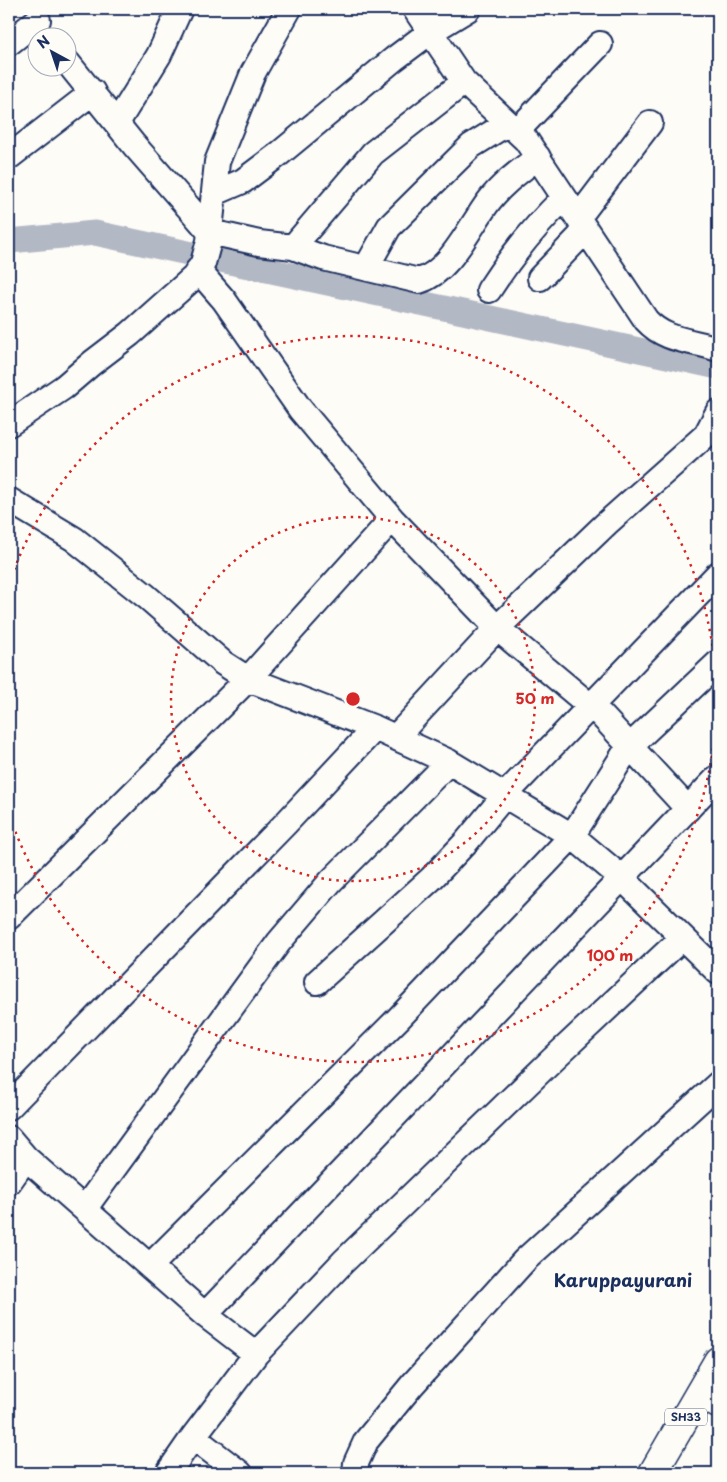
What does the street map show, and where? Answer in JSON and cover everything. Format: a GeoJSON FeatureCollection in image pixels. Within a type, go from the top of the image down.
{"type":"FeatureCollection","features":[{"type":"Feature","properties":{"kind":"main road","name":"SH33"},"geometry":{"type":"LineString","coordinates":[[653,1473],[709,1398],[718,1361]]}},
{"type":"Feature","properties":{"kind":"street"},"geometry":{"type":"LineString","coordinates":[[117,123],[159,55],[180,9]]}},
{"type":"Feature","properties":{"kind":"street"},"geometry":{"type":"LineString","coordinates":[[9,424],[64,387],[130,334],[194,277],[205,251],[215,193],[217,162],[253,73],[288,9]]}},
{"type":"Feature","properties":{"kind":"street"},"geometry":{"type":"LineString","coordinates":[[415,9],[464,82],[526,140],[646,320],[655,330],[667,337],[718,349]]}},
{"type":"Feature","properties":{"kind":"street"},"geometry":{"type":"LineString","coordinates":[[215,193],[243,181],[430,32],[468,9]]}},
{"type":"Feature","properties":{"kind":"street"},"geometry":{"type":"LineString","coordinates":[[9,43],[39,22]]}},
{"type":"Feature","properties":{"kind":"street"},"geometry":{"type":"LineString","coordinates":[[366,268],[390,227],[471,146],[512,127],[600,44]]}},
{"type":"Feature","properties":{"kind":"street"},"geometry":{"type":"LineString","coordinates":[[78,74],[117,123],[205,251],[224,300],[300,409],[392,519],[497,628],[600,715],[628,748],[688,809]]}},
{"type":"Feature","properties":{"kind":"street"},"geometry":{"type":"LineString","coordinates":[[292,246],[374,153],[464,82]]}},
{"type":"Feature","properties":{"kind":"street"},"geometry":{"type":"LineString","coordinates":[[9,157],[93,92]]}},
{"type":"Feature","properties":{"kind":"street"},"geometry":{"type":"LineString","coordinates":[[540,278],[582,225],[650,123]]}},
{"type":"Feature","properties":{"kind":"street"},"geometry":{"type":"LineString","coordinates":[[205,251],[259,243],[292,246],[323,258],[419,281],[432,277],[443,267],[490,200],[508,180],[538,157]]}},
{"type":"Feature","properties":{"kind":"street"},"geometry":{"type":"LineString","coordinates":[[489,290],[514,253],[539,222],[564,198]]}},
{"type":"Feature","properties":{"kind":"street"},"geometry":{"type":"LineString","coordinates":[[396,737],[497,628],[607,523],[712,442],[718,412]]}},
{"type":"Feature","properties":{"kind":"street"},"geometry":{"type":"LineString","coordinates":[[9,500],[74,539],[147,597],[223,664],[248,679],[375,728],[449,762],[572,836],[622,878],[718,972]]}},
{"type":"Feature","properties":{"kind":"street"},"geometry":{"type":"LineString","coordinates":[[9,917],[248,679],[392,519]]}},
{"type":"Feature","properties":{"kind":"street"},"geometry":{"type":"LineString","coordinates":[[317,982],[431,879],[468,841],[505,795],[718,574]]}},
{"type":"Feature","properties":{"kind":"street"},"geometry":{"type":"LineString","coordinates":[[150,1266],[399,1018],[572,836],[628,748],[718,663]]}},
{"type":"Feature","properties":{"kind":"street"},"geometry":{"type":"LineString","coordinates":[[9,1107],[286,823],[375,728]]}},
{"type":"Feature","properties":{"kind":"street"},"geometry":{"type":"LineString","coordinates":[[85,1208],[279,942],[331,882],[449,762]]}},
{"type":"Feature","properties":{"kind":"street"},"geometry":{"type":"LineString","coordinates":[[205,1314],[718,778]]}},
{"type":"Feature","properties":{"kind":"street"},"geometry":{"type":"LineString","coordinates":[[168,1473],[256,1354],[350,1255],[682,938]]}},
{"type":"Feature","properties":{"kind":"street"},"geometry":{"type":"LineString","coordinates":[[355,1473],[366,1441],[412,1385],[525,1260],[718,1084]]}},
{"type":"Feature","properties":{"kind":"street"},"geometry":{"type":"LineString","coordinates":[[9,1138],[26,1158],[205,1314],[256,1354]]}},
{"type":"Feature","properties":{"kind":"street"},"geometry":{"type":"LineString","coordinates":[[9,1182],[26,1158]]}},
{"type":"Feature","properties":{"kind":"street"},"geometry":{"type":"LineString","coordinates":[[193,1437],[240,1473]]}},
{"type":"Feature","properties":{"kind":"waterway"},"geometry":{"type":"LineString","coordinates":[[9,241],[95,233],[718,367]]}},
{"type":"Feature","properties":{"kind":"district","name":"Karuppayurani"},"geometry":{"type":"Point","coordinates":[623,1281]}}]}
